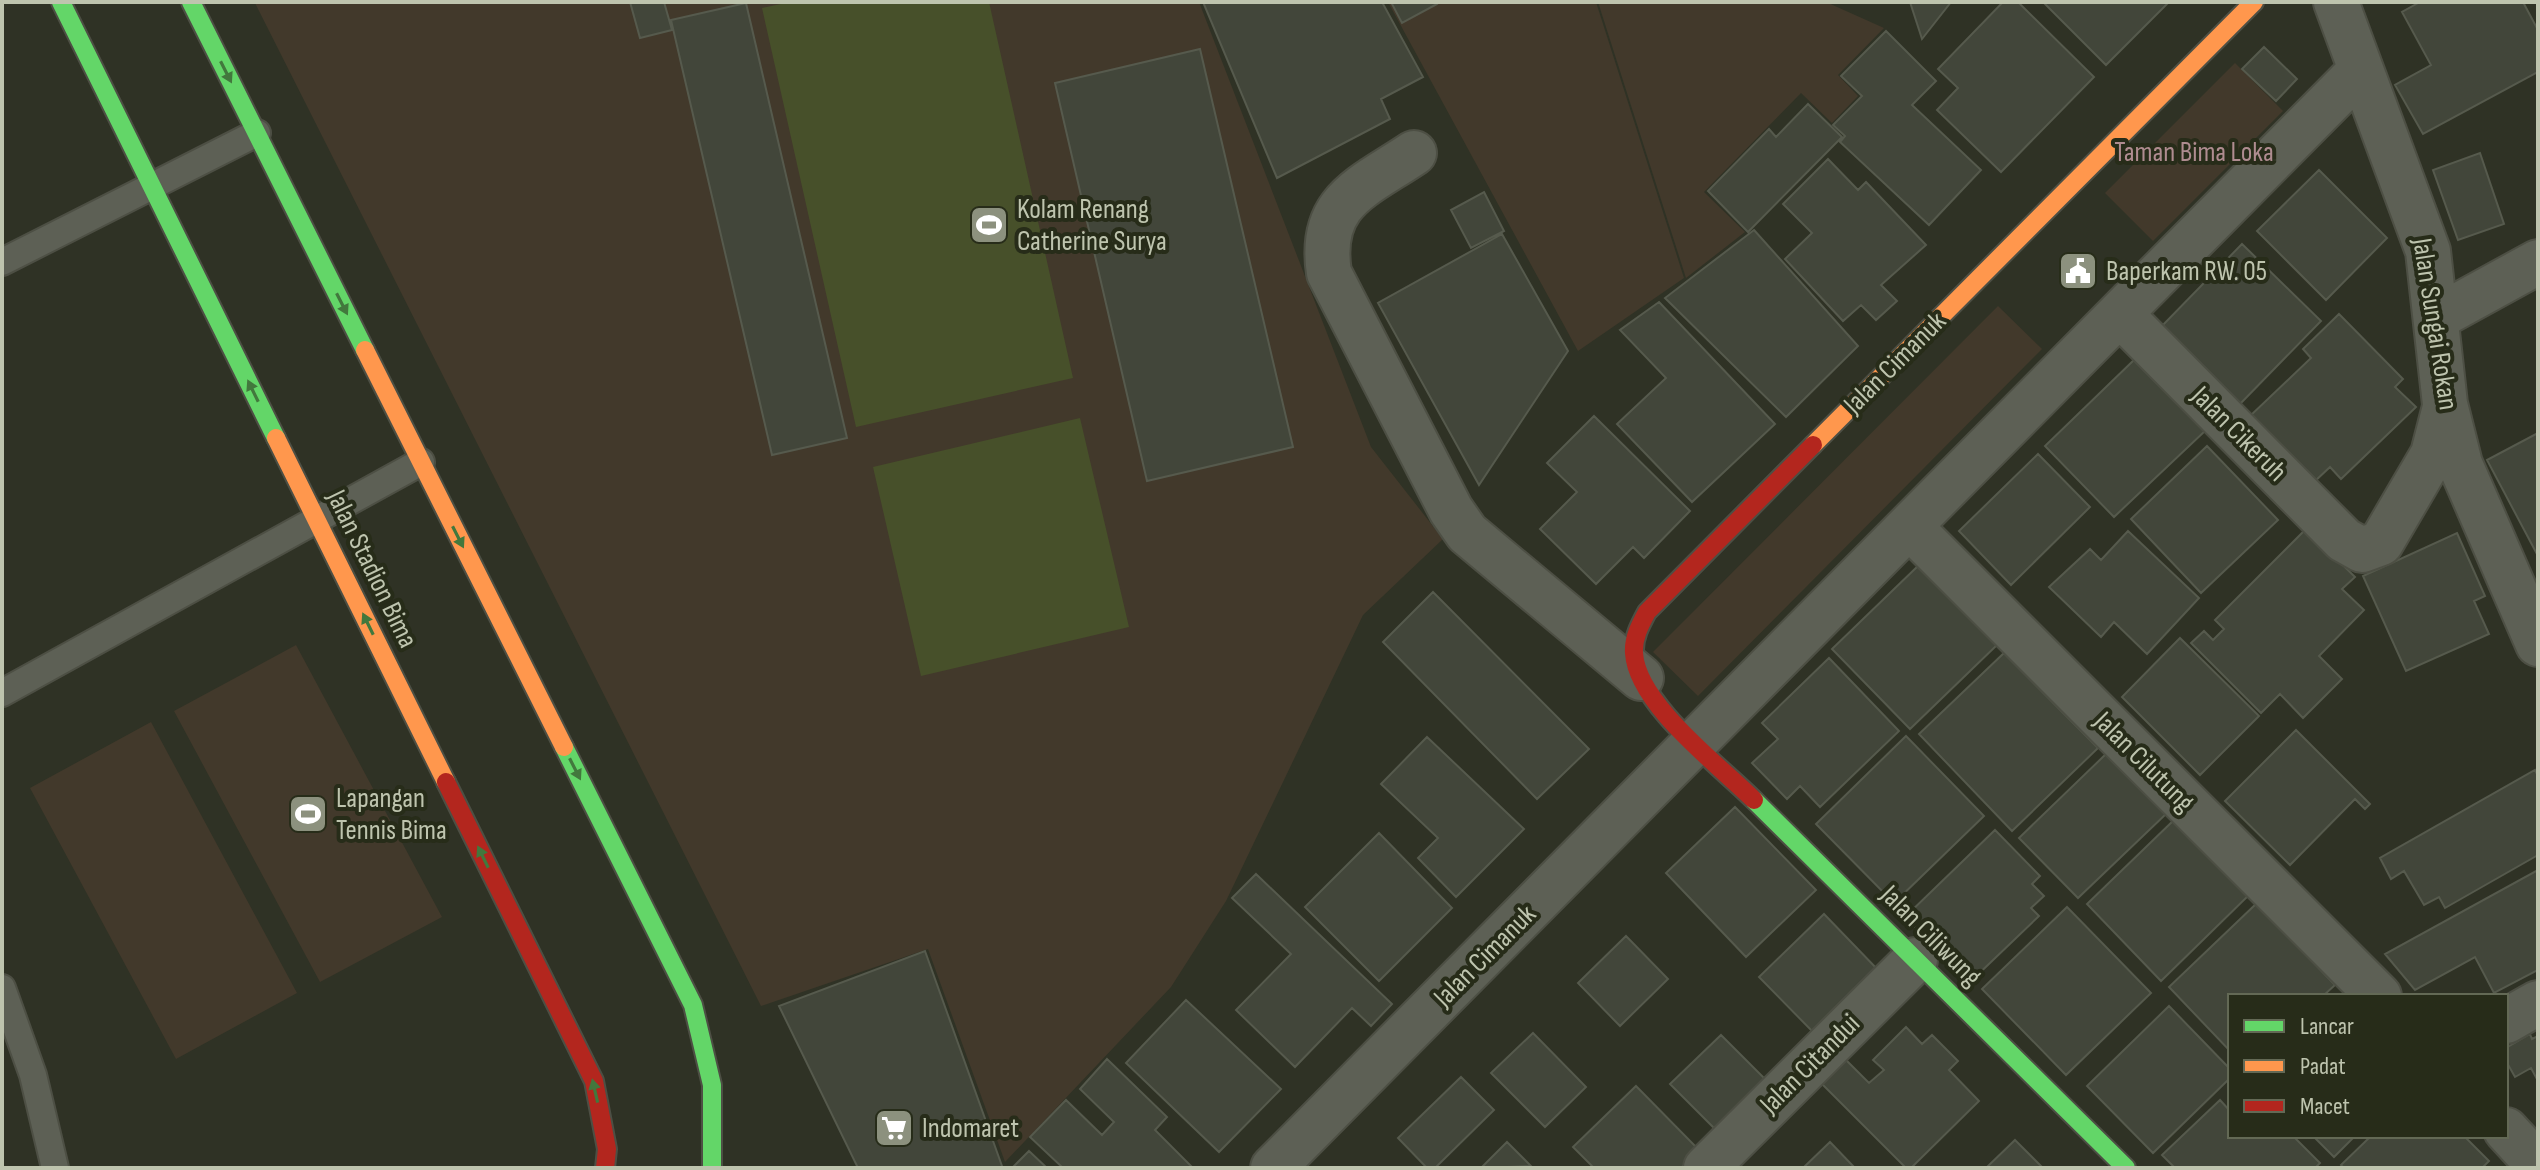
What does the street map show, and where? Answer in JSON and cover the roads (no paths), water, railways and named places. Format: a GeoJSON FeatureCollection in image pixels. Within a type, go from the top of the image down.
{"type":"FeatureCollection","features":[{"type":"Feature","properties":{"kind":"street","name":"Jalan Stadion Bima"},"geometry":{"type":"LineString","coordinates":[[61,2],[594,1081],[607,1149],[605,1168]]}},
{"type":"Feature","properties":{"kind":"street"},"geometry":{"type":"LineString","coordinates":[[191,2],[693,1005],[706,1038],[711,1083],[712,1168]]}},
{"type":"Feature","properties":{"kind":"street","name":"Jalan Cimanuk"},"geometry":{"type":"LineString","coordinates":[[1697,743],[1651,698],[1632,656],[1633,636],[1647,612],[2254,2]]}},
{"type":"Feature","properties":{"kind":"street","name":"Jalan Sungai Rokan"},"geometry":{"type":"LineString","coordinates":[[2336,2],[2359,72],[2428,251],[2445,404],[2460,464],[2538,644]]}},
{"type":"Feature","properties":{"kind":"street","name":"Jalan Cimanuk"},"geometry":{"type":"LineString","coordinates":[[1273,1168],[2359,72]]}},
{"type":"Feature","properties":{"kind":"street"},"geometry":{"type":"LineString","coordinates":[[1414,153],[1348,198],[1332,220],[1325,245],[1329,273],[1451,510],[1467,533],[1641,678]]}},
{"type":"Feature","properties":{"kind":"street"},"geometry":{"type":"LineString","coordinates":[[2436,318],[2538,262]]}},
{"type":"Feature","properties":{"kind":"street","name":"Jalan Cikeruh"},"geometry":{"type":"LineString","coordinates":[[2120,314],[2344,540],[2362,550],[2381,543],[2433,454],[2445,404]]}},
{"type":"Feature","properties":{"kind":"street","name":"Jalan Cilutung"},"geometry":{"type":"LineString","coordinates":[[1910,527],[2377,994]]}},
{"type":"Feature","properties":{"kind":"street","name":"Jalan Ciliwung"},"geometry":{"type":"LineString","coordinates":[[1697,743],[2126,1168]]}},
{"type":"Feature","properties":{"kind":"street","name":"Jalan Citandui"},"geometry":{"type":"LineString","coordinates":[[1706,1168],[1915,960]]}},
{"type":"Feature","properties":{"kind":"street"},"geometry":{"type":"LineString","coordinates":[[2508,1020],[2538,1003]]}},
{"type":"Feature","properties":{"kind":"street"},"geometry":{"type":"LineString","coordinates":[[2508,1132],[2538,1165]]}},
{"type":"Feature","properties":{"kind":"lane"},"geometry":{"type":"LineString","coordinates":[[2,262],[257,133]]}},
{"type":"Feature","properties":{"kind":"lane"},"geometry":{"type":"LineString","coordinates":[[2,693],[421,462]]}},
{"type":"Feature","properties":{"kind":"lane"},"geometry":{"type":"LineString","coordinates":[[2,988],[33,1075],[55,1168]]}},
{"type":"Feature","properties":{"kind":"place","name":"Kolam Renang Catherine Surya"},"geometry":{"type":"Point","coordinates":[989,225]}},
{"type":"Feature","properties":{"kind":"place","name":"Baperkam RW. 05"},"geometry":{"type":"Point","coordinates":[2078,271]}},
{"type":"Feature","properties":{"kind":"place","name":"Lapangan Tennis Bima"},"geometry":{"type":"Point","coordinates":[308,814]}},
{"type":"Feature","properties":{"kind":"place","name":"Indomaret"},"geometry":{"type":"Point","coordinates":[894,1128]}},
{"type":"Feature","properties":{"kind":"park label","name":"Taman Bima Loka"},"geometry":{"type":"Point","coordinates":[2194,152]}}]}
